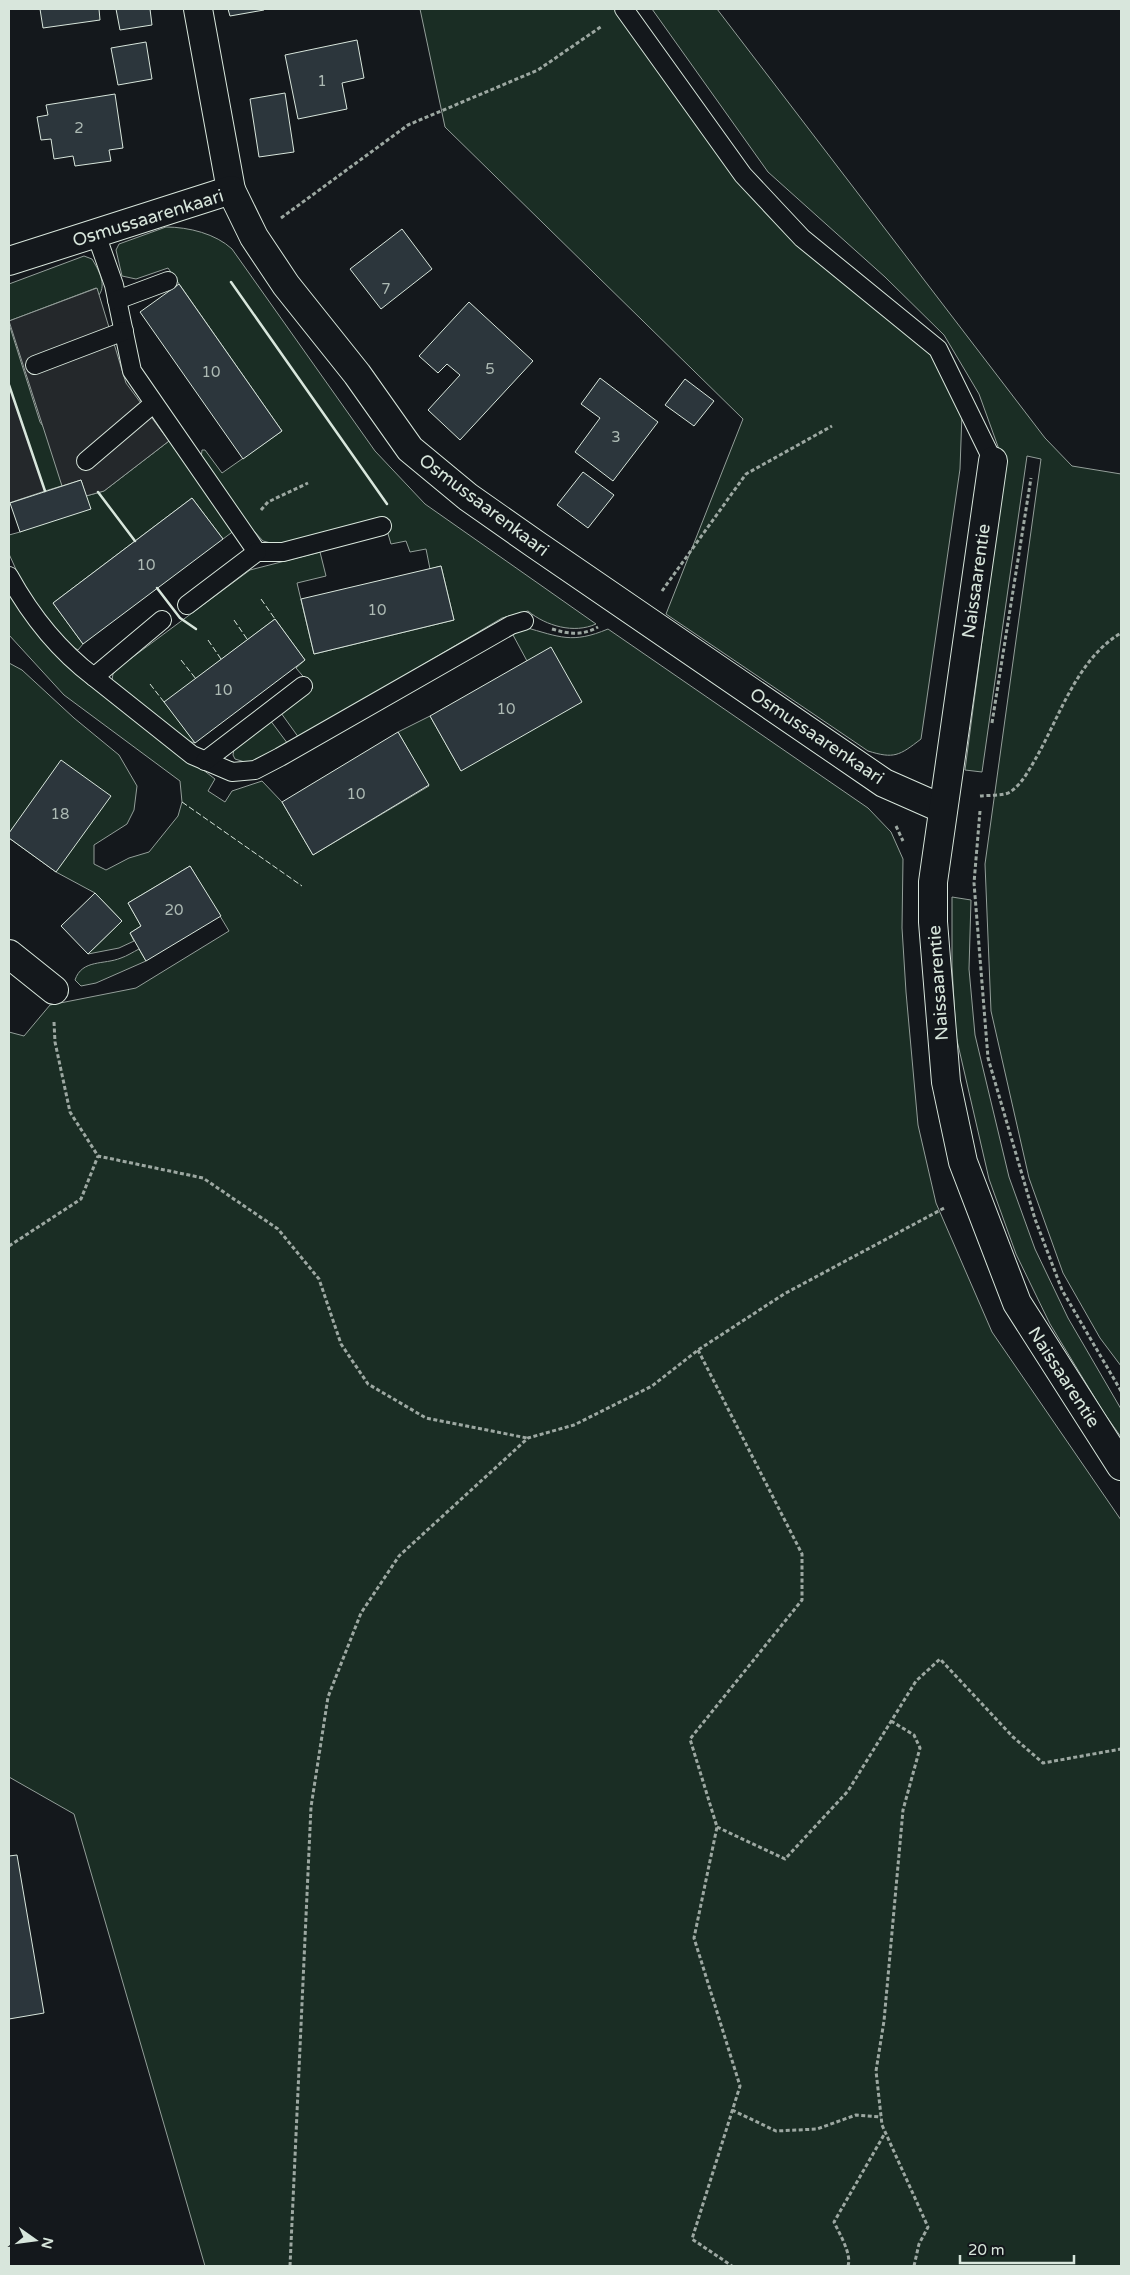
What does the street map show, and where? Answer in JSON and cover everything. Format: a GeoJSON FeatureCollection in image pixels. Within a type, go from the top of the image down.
{"type":"FeatureCollection","features":[{"type":"Feature","properties":{"kind":"street"},"geometry":{"type":"LineString","coordinates":[[198,9],[231,190]]}},
{"type":"Feature","properties":{"kind":"street","name":"Osmussaarenkaari"},"geometry":{"type":"LineString","coordinates":[[9,261],[231,190],[254,237],[286,285],[357,374],[410,449],[468,497],[884,783],[944,800]]}},
{"type":"Feature","properties":{"kind":"street","name":"Naissaarentie"},"geometry":{"type":"LineString","coordinates":[[993,461],[933,882],[933,922],[946,1082],[963,1162],[1017,1303],[1121,1466]]}},
{"type":"Feature","properties":{"kind":"street"},"geometry":{"type":"LineString","coordinates":[[9,954],[54,990]]}},
{"type":"Feature","properties":{"kind":"lane"},"geometry":{"type":"LineString","coordinates":[[625,10],[743,175],[802,238],[938,348],[993,461]]}},
{"type":"Feature","properties":{"kind":"lane"},"geometry":{"type":"LineString","coordinates":[[96,234],[117,300],[132,371],[256,552]]}},
{"type":"Feature","properties":{"kind":"lane"},"geometry":{"type":"LineString","coordinates":[[117,300],[168,281]]}},
{"type":"Feature","properties":{"kind":"lane"},"geometry":{"type":"LineString","coordinates":[[35,365],[124,331]]}},
{"type":"Feature","properties":{"kind":"lane"},"geometry":{"type":"LineString","coordinates":[[86,461],[153,404]]}},
{"type":"Feature","properties":{"kind":"lane"},"geometry":{"type":"LineString","coordinates":[[187,605],[256,552],[283,552],[382,526]]}},
{"type":"Feature","properties":{"kind":"lane"},"geometry":{"type":"LineString","coordinates":[[9,576],[27,608],[62,648],[94,677],[192,755],[232,772],[255,770],[511,624],[524,621]]}},
{"type":"Feature","properties":{"kind":"lane"},"geometry":{"type":"LineString","coordinates":[[94,677],[162,620]]}},
{"type":"Feature","properties":{"kind":"lane"},"geometry":{"type":"LineString","coordinates":[[205,761],[304,686]]}},
{"type":"Feature","properties":{"kind":"path"},"geometry":{"type":"LineString","coordinates":[[254,237],[408,125],[538,70],[625,10]]}},
{"type":"Feature","properties":{"kind":"path"},"geometry":{"type":"LineString","coordinates":[[660,594],[746,474],[832,426]]}},
{"type":"Feature","properties":{"kind":"path"},"geometry":{"type":"LineString","coordinates":[[992,728],[1031,478]]}},
{"type":"Feature","properties":{"kind":"path"},"geometry":{"type":"LineString","coordinates":[[243,532],[268,502],[308,483]]}},
{"type":"Feature","properties":{"kind":"path"},"geometry":{"type":"LineString","coordinates":[[524,621],[567,633],[587,633],[605,623]]}},
{"type":"Feature","properties":{"kind":"path"},"geometry":{"type":"LineString","coordinates":[[944,800],[1009,792],[1024,778],[1053,729],[1084,666],[1113,638],[1121,633]]}},
{"type":"Feature","properties":{"kind":"path"},"geometry":{"type":"LineString","coordinates":[[982,786],[974,884],[988,1058],[1035,1219],[1062,1290],[1121,1392]]}},
{"type":"Feature","properties":{"kind":"path"},"geometry":{"type":"LineString","coordinates":[[54,990],[55,1042],[70,1112],[98,1156],[203,1178],[278,1230],[319,1279],[340,1344],[368,1384],[426,1418],[528,1438]]}},
{"type":"Feature","properties":{"kind":"path"},"geometry":{"type":"LineString","coordinates":[[9,1246],[81,1199],[98,1156]]}},
{"type":"Feature","properties":{"kind":"path"},"geometry":{"type":"LineString","coordinates":[[290,2266],[311,1807],[328,1697],[361,1613],[399,1556],[528,1438],[574,1424],[652,1386],[698,1350],[784,1294],[949,1206]]}},
{"type":"Feature","properties":{"kind":"path"},"geometry":{"type":"LineString","coordinates":[[698,1350],[802,1554],[802,1600],[690,1739],[717,1827],[694,1938],[740,2086],[692,2239],[732,2266]]}},
{"type":"Feature","properties":{"kind":"path"},"geometry":{"type":"LineString","coordinates":[[717,1827],[785,1859],[848,1792],[916,1680],[940,1659],[1013,1737],[1043,1764],[1121,1749]]}},
{"type":"Feature","properties":{"kind":"path"},"geometry":{"type":"LineString","coordinates":[[891,1721],[914,1736],[920,1748],[902,1810],[884,2021],[876,2071],[881,2117],[885,2133],[928,2226],[919,2244],[914,2266]]}},
{"type":"Feature","properties":{"kind":"path"},"geometry":{"type":"LineString","coordinates":[[732,2110],[776,2131],[817,2129],[856,2115],[881,2117]]}},
{"type":"Feature","properties":{"kind":"path"},"geometry":{"type":"LineString","coordinates":[[848,2266],[849,2262],[834,2222],[885,2133]]}},
{"type":"Feature","properties":{"kind":"green space"},"geometry":{"type":"Polygon","coordinates":[[[420,9],[617,9],[739,181],[935,354],[962,413],[960,469],[921,739],[907,749],[890,755],[868,751],[666,614],[743,419],[445,127],[420,9]]]}},
{"type":"Feature","properties":{"kind":"green space"},"geometry":{"type":"Polygon","coordinates":[[[652,9],[717,9],[1045,438],[1072,466],[1121,474],[1121,1366],[1100,1338],[1063,1273],[1029,1178],[991,1011],[985,864],[1041,459],[1027,456],[982,772],[965,770],[1005,466],[979,394],[944,335],[885,277],[768,172],[652,9]]]}},
{"type":"Feature","properties":{"kind":"green space"},"geometry":{"type":"Polygon","coordinates":[[[166,227],[202,232],[218,239],[232,249],[375,451],[425,504],[596,624],[579,628],[560,627],[543,621],[528,611],[502,618],[299,738],[281,713],[313,688],[296,668],[305,660],[275,619],[165,702],[195,743],[188,741],[112,680],[113,674],[122,665],[250,570],[320,552],[326,576],[297,583],[314,654],[454,620],[441,566],[430,569],[426,549],[410,552],[406,541],[391,544],[384,520],[279,545],[263,541],[253,530],[201,459],[202,450],[205,450],[222,473],[282,431],[168,268],[136,279],[122,276],[116,250],[119,244],[166,227]]]}},
{"type":"Feature","properties":{"kind":"green space"},"geometry":{"type":"Polygon","coordinates":[[[84,256],[92,259],[99,272],[102,286],[99,295],[96,288],[9,321],[9,284],[84,256]]]}},
{"type":"Feature","properties":{"kind":"green space"},"geometry":{"type":"Polygon","coordinates":[[[9,324],[40,422],[81,480],[45,491],[9,385],[9,324]]]}},
{"type":"Feature","properties":{"kind":"green space"},"geometry":{"type":"Polygon","coordinates":[[[169,441],[235,530],[223,539],[192,498],[53,603],[83,644],[78,650],[70,645],[28,596],[9,554],[9,535],[20,532],[86,496],[104,491],[169,441]]]}},
{"type":"Feature","properties":{"kind":"green space"},"geometry":{"type":"Polygon","coordinates":[[[9,592],[66,665],[215,779],[208,791],[225,802],[232,791],[262,781],[282,802],[313,855],[429,786],[398,732],[430,716],[461,771],[527,661],[513,635],[518,629],[524,627],[557,636],[575,638],[596,634],[608,629],[868,808],[891,832],[903,859],[902,928],[918,1125],[936,1203],[992,1332],[1121,1520],[1121,2266],[205,2266],[74,1814],[9,1777],[9,1032],[24,1036],[50,1005],[136,988],[229,931],[190,866],[128,903],[141,926],[130,933],[134,941],[119,948],[88,954],[122,921],[95,893],[56,872],[9,838],[9,663],[22,670],[74,718],[119,755],[137,786],[134,810],[127,824],[94,845],[94,864],[106,870],[129,858],[149,852],[178,816],[182,802],[180,781],[64,695],[9,635],[9,592]]]}},
{"type":"Feature","properties":{"kind":"green space"},"geometry":{"type":"Polygon","coordinates":[[[270,720],[288,744],[248,763],[235,759],[233,755],[234,749],[270,720]]]}},
{"type":"Feature","properties":{"kind":"green space"},"geometry":{"type":"Polygon","coordinates":[[[952,897],[971,900],[969,969],[975,1035],[1009,1177],[1035,1249],[1068,1318],[1121,1409],[1121,1437],[1104,1413],[1050,1324],[1016,1254],[989,1179],[956,1036],[952,966],[952,897]]]}},
{"type":"Feature","properties":{"kind":"green space"},"geometry":{"type":"Polygon","coordinates":[[[139,949],[146,961],[96,983],[81,986],[75,980],[78,973],[88,966],[121,958],[139,949]]]}},
{"type":"Feature","properties":{"kind":"shaded area"},"geometry":{"type":"Polygon","coordinates":[[[97,288],[126,383],[169,441],[104,491],[86,496],[81,480],[62,486],[9,321],[97,288]]]}},
{"type":"Feature","properties":{"kind":"shaded area"},"geometry":{"type":"Polygon","coordinates":[[[9,385],[45,491],[9,503],[9,385]]]}},
{"type":"Feature","properties":{"kind":"building"},"geometry":{"type":"Polygon","coordinates":[[[40,9],[99,9],[100,20],[43,28],[40,9]]]}},
{"type":"Feature","properties":{"kind":"building"},"geometry":{"type":"Polygon","coordinates":[[[116,9],[150,9],[152,25],[120,30],[116,9]]]}},
{"type":"Feature","properties":{"kind":"building"},"geometry":{"type":"Polygon","coordinates":[[[228,9],[264,9],[264,10],[230,16],[228,9]]]}},
{"type":"Feature","properties":{"kind":"building"},"geometry":{"type":"Polygon","coordinates":[[[357,40],[364,78],[342,83],[347,109],[298,119],[285,55],[357,40]]]}},
{"type":"Feature","properties":{"kind":"building"},"geometry":{"type":"Polygon","coordinates":[[[146,42],[152,79],[118,85],[111,48],[146,42]]]}},
{"type":"Feature","properties":{"kind":"building"},"geometry":{"type":"Polygon","coordinates":[[[285,93],[294,152],[259,157],[250,99],[285,93]]]}},
{"type":"Feature","properties":{"kind":"building"},"geometry":{"type":"Polygon","coordinates":[[[115,94],[123,148],[109,150],[111,161],[75,166],[73,156],[54,159],[51,139],[41,140],[37,117],[48,115],[46,105],[115,94]]]}},
{"type":"Feature","properties":{"kind":"building"},"geometry":{"type":"Polygon","coordinates":[[[402,229],[432,269],[381,309],[350,269],[402,229]]]}},
{"type":"Feature","properties":{"kind":"building"},"geometry":{"type":"Polygon","coordinates":[[[179,284],[282,431],[243,459],[140,312],[179,284]]]}},
{"type":"Feature","properties":{"kind":"building"},"geometry":{"type":"Polygon","coordinates":[[[469,302],[533,361],[460,440],[428,410],[460,375],[447,364],[438,373],[419,356],[469,302]]]}},
{"type":"Feature","properties":{"kind":"building"},"geometry":{"type":"Polygon","coordinates":[[[600,378],[658,422],[613,481],[575,452],[600,418],[581,404],[600,378]]]}},
{"type":"Feature","properties":{"kind":"building"},"geometry":{"type":"Polygon","coordinates":[[[685,379],[714,401],[694,426],[665,405],[685,379]]]}},
{"type":"Feature","properties":{"kind":"building"},"geometry":{"type":"Polygon","coordinates":[[[583,472],[614,495],[588,528],[557,505],[583,472]]]}},
{"type":"Feature","properties":{"kind":"building"},"geometry":{"type":"Polygon","coordinates":[[[81,480],[91,509],[20,532],[10,503],[81,480]]]}},
{"type":"Feature","properties":{"kind":"building"},"geometry":{"type":"Polygon","coordinates":[[[192,498],[223,539],[83,644],[53,603],[192,498]]]}},
{"type":"Feature","properties":{"kind":"building"},"geometry":{"type":"Polygon","coordinates":[[[441,566],[454,620],[314,654],[301,599],[441,566]]]}},
{"type":"Feature","properties":{"kind":"building"},"geometry":{"type":"Polygon","coordinates":[[[275,619],[305,660],[195,743],[164,702],[275,619]]]}},
{"type":"Feature","properties":{"kind":"building"},"geometry":{"type":"Polygon","coordinates":[[[551,647],[582,702],[461,771],[430,716],[551,647]]]}},
{"type":"Feature","properties":{"kind":"building"},"geometry":{"type":"Polygon","coordinates":[[[398,732],[429,785],[313,855],[282,802],[398,732]]]}},
{"type":"Feature","properties":{"kind":"building"},"geometry":{"type":"Polygon","coordinates":[[[61,760],[111,796],[56,872],[9,838],[9,833],[61,760]]]}},
{"type":"Feature","properties":{"kind":"building"},"geometry":{"type":"Polygon","coordinates":[[[190,866],[221,916],[146,961],[130,933],[141,926],[128,903],[190,866]]]}},
{"type":"Feature","properties":{"kind":"building"},"geometry":{"type":"Polygon","coordinates":[[[95,893],[122,921],[88,954],[61,926],[95,893]]]}},
{"type":"Feature","properties":{"kind":"building"},"geometry":{"type":"Polygon","coordinates":[[[17,1855],[44,2013],[9,2019],[9,1856],[17,1855]]]}},
{"type":"Feature","properties":{"kind":"fence"},"geometry":{"type":"LineString","coordinates":[[261,599],[275,619]]}},
{"type":"Feature","properties":{"kind":"fence"},"geometry":{"type":"LineString","coordinates":[[234,620],[247,639]]}},
{"type":"Feature","properties":{"kind":"fence"},"geometry":{"type":"LineString","coordinates":[[208,640],[221,659]]}},
{"type":"Feature","properties":{"kind":"fence"},"geometry":{"type":"LineString","coordinates":[[181,660],[196,679]]}},
{"type":"Feature","properties":{"kind":"fence"},"geometry":{"type":"LineString","coordinates":[[150,684],[164,702]]}},
{"type":"Feature","properties":{"kind":"fence"},"geometry":{"type":"LineString","coordinates":[[182,802],[302,886]]}},
{"type":"Feature","properties":{"kind":"wall"},"geometry":{"type":"LineString","coordinates":[[231,282],[387,504]]}},
{"type":"Feature","properties":{"kind":"wall"},"geometry":{"type":"LineString","coordinates":[[9,385],[45,491]]}},
{"type":"Feature","properties":{"kind":"wall"},"geometry":{"type":"LineString","coordinates":[[98,492],[135,541]]}},
{"type":"Feature","properties":{"kind":"wall"},"geometry":{"type":"LineString","coordinates":[[157,588],[180,618],[196,629]]}}]}
